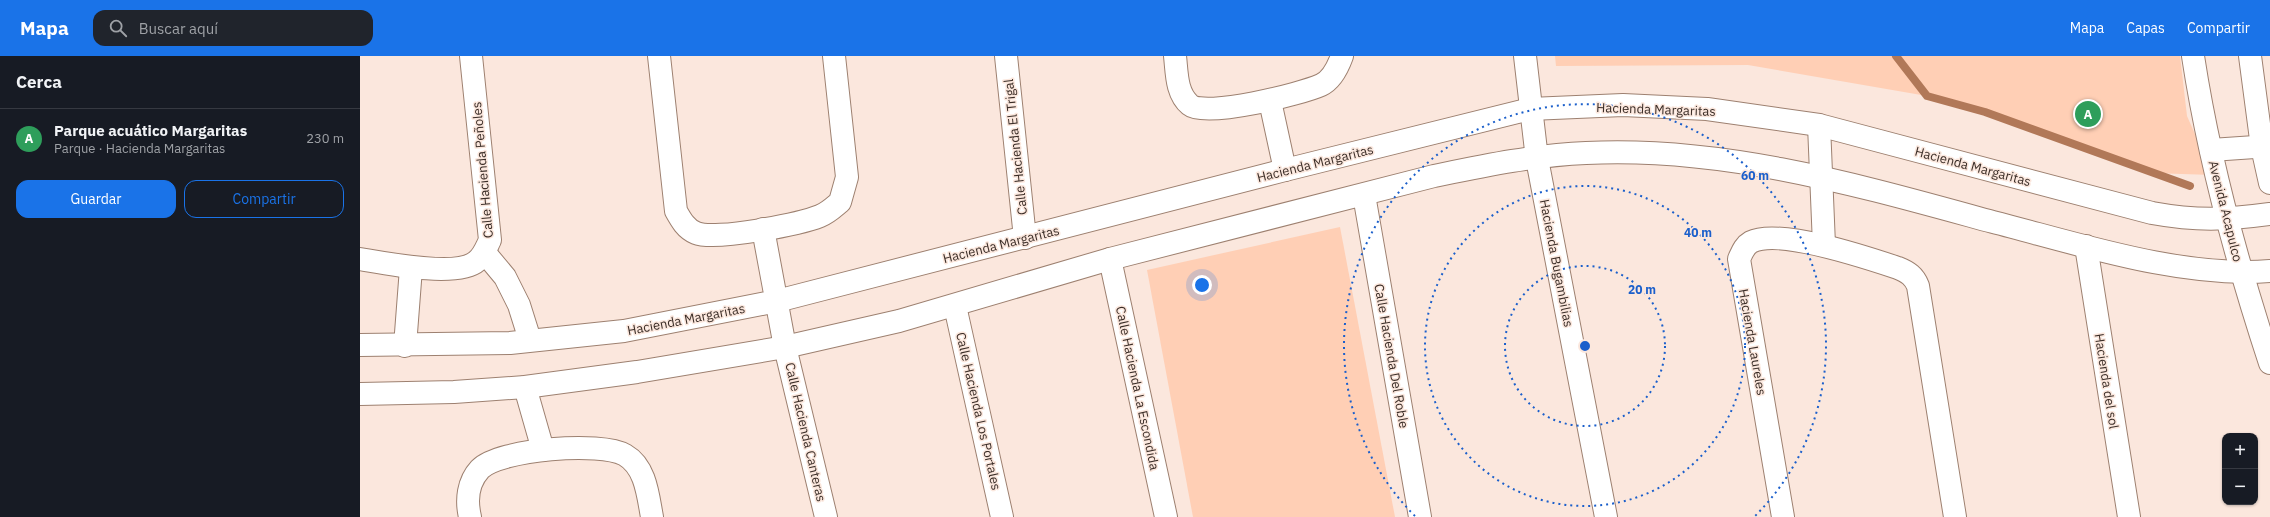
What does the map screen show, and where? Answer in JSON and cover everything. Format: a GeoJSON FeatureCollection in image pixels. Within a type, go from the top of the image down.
{"type":"FeatureCollection","features":[{"type":"Feature","properties":{"kind":"street","name":"Calle Hacienda Peñoles"},"geometry":{"type":"LineString","coordinates":[[360,259],[411,268],[466,267],[477,262],[484,253],[490,240],[471,56]]}},
{"type":"Feature","properties":{"kind":"street"},"geometry":{"type":"LineString","coordinates":[[658,56],[676,211],[682,223],[696,233],[711,236],[763,229],[820,216],[840,202],[847,176],[834,56]]}},
{"type":"Feature","properties":{"kind":"street","name":"Calle Hacienda El Trigal"},"geometry":{"type":"LineString","coordinates":[[1006,56],[1025,238]]}},
{"type":"Feature","properties":{"kind":"street"},"geometry":{"type":"LineString","coordinates":[[1175,56],[1178,85],[1182,96],[1195,108],[1202,110],[1270,101],[1322,85],[1332,77],[1342,56]]}},
{"type":"Feature","properties":{"kind":"street","name":"Hacienda Bugambilias"},"geometry":{"type":"LineString","coordinates":[[1525,56],[1537,159],[1606,517]]}},
{"type":"Feature","properties":{"kind":"street","name":"Avenida Acapulco"},"geometry":{"type":"LineString","coordinates":[[2193,56],[2199,99],[2227,220],[2241,273],[2270,363]]}},
{"type":"Feature","properties":{"kind":"street"},"geometry":{"type":"LineString","coordinates":[[2250,56],[2266,147],[2270,183]]}},
{"type":"Feature","properties":{"kind":"street"},"geometry":{"type":"LineString","coordinates":[[1270,101],[1285,170]]}},
{"type":"Feature","properties":{"kind":"street","name":"Hacienda Margaritas"},"geometry":{"type":"LineString","coordinates":[[360,345],[405,346],[530,340],[624,331],[777,301],[1285,170],[1530,109],[1623,105],[1707,109],[1819,125],[2152,213],[2185,219],[2227,220],[2270,214]]}},
{"type":"Feature","properties":{"kind":"street"},"geometry":{"type":"LineString","coordinates":[[1819,125],[1824,245]]}},
{"type":"Feature","properties":{"kind":"street"},"geometry":{"type":"LineString","coordinates":[[2211,150],[2266,147]]}},
{"type":"Feature","properties":{"kind":"street"},"geometry":{"type":"LineString","coordinates":[[360,394],[454,392],[526,387],[636,372],[786,347],[956,306],[1110,259],[1474,167],[1584,152],[1668,154],[1821,176],[2086,246],[2184,267],[2241,273],[2270,271]]}},
{"type":"Feature","properties":{"kind":"street","name":"Calle Hacienda Del Roble"},"geometry":{"type":"LineString","coordinates":[[1364,195],[1420,517]]}},
{"type":"Feature","properties":{"kind":"street","name":"Calle Hacienda Canteras"},"geometry":{"type":"LineString","coordinates":[[763,229],[786,347],[826,517]]}},
{"type":"Feature","properties":{"kind":"street","name":"Hacienda Laureles"},"geometry":{"type":"LineString","coordinates":[[1783,517],[1739,259],[1743,249],[1751,242],[1763,240],[1824,245],[1898,268],[1910,273],[1915,279],[1918,286],[1955,517]]}},
{"type":"Feature","properties":{"kind":"street","name":"Hacienda del sol"},"geometry":{"type":"LineString","coordinates":[[2086,246],[2129,517]]}},
{"type":"Feature","properties":{"kind":"street"},"geometry":{"type":"LineString","coordinates":[[484,253],[505,277],[519,305],[530,340]]}},
{"type":"Feature","properties":{"kind":"street","name":"Calle Hacienda La Escondida"},"geometry":{"type":"LineString","coordinates":[[1110,259],[1166,517]]}},
{"type":"Feature","properties":{"kind":"street"},"geometry":{"type":"LineString","coordinates":[[405,346],[411,268]]}},
{"type":"Feature","properties":{"kind":"street","name":"Calle Hacienda Los Portales"},"geometry":{"type":"LineString","coordinates":[[956,306],[1002,517]]}},
{"type":"Feature","properties":{"kind":"street"},"geometry":{"type":"LineString","coordinates":[[526,387],[543,450]]}},
{"type":"Feature","properties":{"kind":"street"},"geometry":{"type":"LineString","coordinates":[[470,517],[468,506],[470,484],[480,469],[492,460],[543,450],[608,449],[625,455],[637,466],[644,480],[652,517]]}},
{"type":"Feature","properties":{"kind":"shaded area"},"geometry":{"type":"Polygon","coordinates":[[[1555,56],[2180,56],[2187,116],[2213,175],[2151,173],[1985,112],[1927,96],[1748,65],[1556,66],[1555,56]]]}},
{"type":"Feature","properties":{"kind":"shaded area"},"geometry":{"type":"Polygon","coordinates":[[[1340,227],[1395,517],[1193,517],[1147,270],[1340,227]]]}},
{"type":"Feature","properties":{"kind":"waterway"},"geometry":{"type":"LineString","coordinates":[[1896,56],[1927,96],[1985,112],[2190,186]]}},
{"type":"Feature","properties":{"kind":"place","name":"Parque acuático Margaritas"},"geometry":{"type":"Point","coordinates":[2088,114]}}]}
